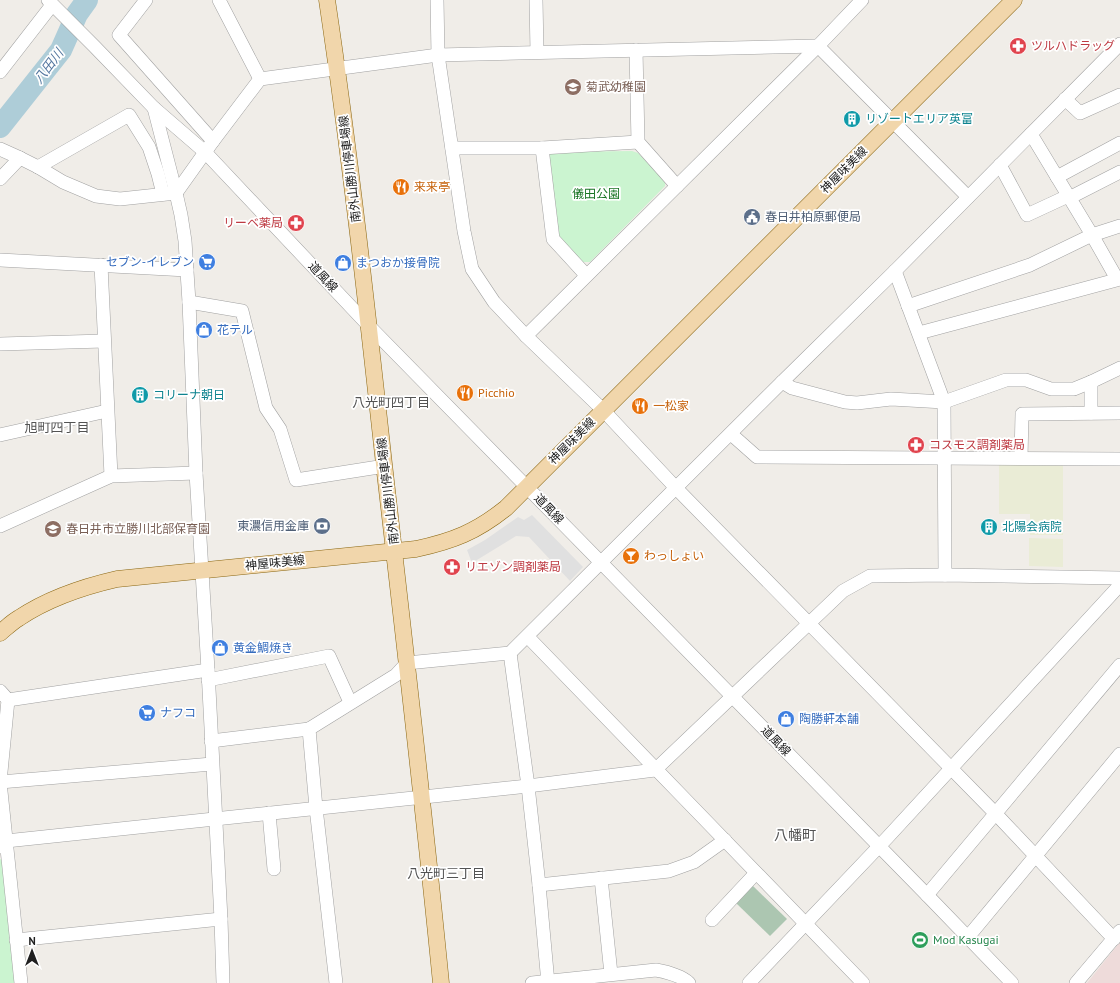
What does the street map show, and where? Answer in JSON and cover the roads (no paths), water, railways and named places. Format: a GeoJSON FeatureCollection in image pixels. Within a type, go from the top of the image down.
{"type":"FeatureCollection","features":[{"type":"Feature","properties":{"kind":"main road","name":"南外山勝川停車場線"},"geometry":{"type":"LineString","coordinates":[[327,0],[338,68],[369,326],[422,797],[441,983]]}},
{"type":"Feature","properties":{"kind":"main road","name":"神屋味美線"},"geometry":{"type":"LineString","coordinates":[[0,633],[18,618],[43,604],[70,592],[94,584],[117,579],[395,551],[440,544],[476,530],[506,508],[526,486],[1014,0]]}},
{"type":"Feature","properties":{"kind":"street"},"geometry":{"type":"LineString","coordinates":[[146,0],[119,35],[213,141]]}},
{"type":"Feature","properties":{"kind":"street"},"geometry":{"type":"LineString","coordinates":[[219,0],[260,79]]}},
{"type":"Feature","properties":{"kind":"street"},"geometry":{"type":"LineString","coordinates":[[437,0],[438,54],[464,231],[472,269],[494,302],[526,336],[603,410],[676,488],[995,812],[1035,856],[1117,935],[1076,983]]}},
{"type":"Feature","properties":{"kind":"street"},"geometry":{"type":"LineString","coordinates":[[536,0],[537,52]]}},
{"type":"Feature","properties":{"kind":"street"},"geometry":{"type":"LineString","coordinates":[[526,336],[818,46],[862,0]]}},
{"type":"Feature","properties":{"kind":"street"},"geometry":{"type":"LineString","coordinates":[[0,72],[50,2]]}},
{"type":"Feature","properties":{"kind":"street","name":"道風線"},"geometry":{"type":"LineString","coordinates":[[50,2],[154,108],[205,152],[369,326],[878,846],[927,894],[1012,983]]}},
{"type":"Feature","properties":{"kind":"street"},"geometry":{"type":"LineString","coordinates":[[211,741],[309,729],[350,702],[396,675],[407,663],[510,653],[600,562],[895,271],[1120,44]]}},
{"type":"Feature","properties":{"kind":"street"},"geometry":{"type":"LineString","coordinates":[[176,193],[260,79],[438,54],[818,46],[968,197]]}},
{"type":"Feature","properties":{"kind":"street"},"geometry":{"type":"LineString","coordinates":[[636,50],[638,142],[677,186]]}},
{"type":"Feature","properties":{"kind":"street"},"geometry":{"type":"LineString","coordinates":[[1066,99],[1080,112],[1120,95]]}},
{"type":"Feature","properties":{"kind":"street"},"geometry":{"type":"LineString","coordinates":[[154,108],[182,215],[187,270],[196,473],[203,570],[223,983]]}},
{"type":"Feature","properties":{"kind":"street"},"geometry":{"type":"LineString","coordinates":[[38,167],[129,115],[149,147],[163,194]]}},
{"type":"Feature","properties":{"kind":"street"},"geometry":{"type":"LineString","coordinates":[[919,333],[1119,279],[1031,134]]}},
{"type":"Feature","properties":{"kind":"street"},"geometry":{"type":"LineString","coordinates":[[452,148],[542,148],[638,142]]}},
{"type":"Feature","properties":{"kind":"street"},"geometry":{"type":"LineString","coordinates":[[1057,177],[1120,143]]}},
{"type":"Feature","properties":{"kind":"street"},"geometry":{"type":"LineString","coordinates":[[542,148],[553,239],[586,275]]}},
{"type":"Feature","properties":{"kind":"street"},"geometry":{"type":"LineString","coordinates":[[0,149],[38,167],[63,182],[96,196],[120,199],[176,193]]}},
{"type":"Feature","properties":{"kind":"street"},"geometry":{"type":"LineString","coordinates":[[0,179],[20,158]]}},
{"type":"Feature","properties":{"kind":"street"},"geometry":{"type":"LineString","coordinates":[[1000,165],[1027,215],[1120,172]]}},
{"type":"Feature","properties":{"kind":"street"},"geometry":{"type":"LineString","coordinates":[[908,306],[1030,265],[1092,235],[1120,226]]}},
{"type":"Feature","properties":{"kind":"street"},"geometry":{"type":"LineString","coordinates":[[0,260],[187,270]]}},
{"type":"Feature","properties":{"kind":"street"},"geometry":{"type":"LineString","coordinates":[[101,265],[111,476]]}},
{"type":"Feature","properties":{"kind":"street"},"geometry":{"type":"LineString","coordinates":[[895,271],[944,402],[945,575]]}},
{"type":"Feature","properties":{"kind":"street"},"geometry":{"type":"LineString","coordinates":[[189,302],[242,311],[266,408],[280,429],[296,480],[385,466]]}},
{"type":"Feature","properties":{"kind":"street"},"geometry":{"type":"LineString","coordinates":[[0,344],[104,341]]}},
{"type":"Feature","properties":{"kind":"street"},"geometry":{"type":"LineString","coordinates":[[782,382],[792,388],[845,402],[858,403],[891,399],[944,402],[1006,380],[1026,380],[1051,389],[1074,389],[1120,368]]}},
{"type":"Feature","properties":{"kind":"street"},"geometry":{"type":"LineString","coordinates":[[1091,382],[1091,413]]}},
{"type":"Feature","properties":{"kind":"street"},"geometry":{"type":"LineString","coordinates":[[0,435],[107,412]]}},
{"type":"Feature","properties":{"kind":"street"},"geometry":{"type":"LineString","coordinates":[[1021,458],[1022,414],[1120,413]]}},
{"type":"Feature","properties":{"kind":"street"},"geometry":{"type":"LineString","coordinates":[[731,434],[757,457],[1120,459]]}},
{"type":"Feature","properties":{"kind":"street"},"geometry":{"type":"LineString","coordinates":[[0,526],[111,476],[196,473]]}},
{"type":"Feature","properties":{"kind":"street"},"geometry":{"type":"LineString","coordinates":[[3,844],[269,813],[528,786],[655,770],[843,591],[870,576],[945,575],[1120,578]]}},
{"type":"Feature","properties":{"kind":"street"},"geometry":{"type":"LineString","coordinates":[[749,983],[1120,585]]}},
{"type":"Feature","properties":{"kind":"street"},"geometry":{"type":"LineString","coordinates":[[528,636],[655,770],[863,983]]}},
{"type":"Feature","properties":{"kind":"street"},"geometry":{"type":"LineString","coordinates":[[510,653],[528,786],[548,982]]}},
{"type":"Feature","properties":{"kind":"street"},"geometry":{"type":"LineString","coordinates":[[21,983],[3,844],[0,782],[4,695],[208,675],[329,656],[350,702]]}},
{"type":"Feature","properties":{"kind":"street"},"geometry":{"type":"LineString","coordinates":[[927,894],[1120,665]]}},
{"type":"Feature","properties":{"kind":"street"},"geometry":{"type":"LineString","coordinates":[[309,729],[316,808],[336,983]]}},
{"type":"Feature","properties":{"kind":"street"},"geometry":{"type":"LineString","coordinates":[[968,937],[1120,754]]}},
{"type":"Feature","properties":{"kind":"street"},"geometry":{"type":"LineString","coordinates":[[0,782],[212,764]]}},
{"type":"Feature","properties":{"kind":"street"},"geometry":{"type":"LineString","coordinates":[[269,813],[274,869]]}},
{"type":"Feature","properties":{"kind":"street"},"geometry":{"type":"LineString","coordinates":[[539,885],[669,871],[694,862],[725,840]]}},
{"type":"Feature","properties":{"kind":"street"},"geometry":{"type":"LineString","coordinates":[[712,920],[756,873]]}},
{"type":"Feature","properties":{"kind":"street"},"geometry":{"type":"LineString","coordinates":[[601,878],[610,974]]}},
{"type":"Feature","properties":{"kind":"street"},"geometry":{"type":"LineString","coordinates":[[16,940],[221,919]]}},
{"type":"Feature","properties":{"kind":"street"},"geometry":{"type":"LineString","coordinates":[[532,983],[656,970],[668,973],[689,983]]}},
{"type":"Feature","properties":{"kind":"waterway","name":"八田川"},"geometry":{"type":"LineString","coordinates":[[0,127],[61,50],[77,14],[87,0]]}},
{"type":"Feature","properties":{"kind":"place","name":"ツルハドラッグ"},"geometry":{"type":"Point","coordinates":[1018,46]}},
{"type":"Feature","properties":{"kind":"place","name":"菊武幼稚園"},"geometry":{"type":"Point","coordinates":[573,87]}},
{"type":"Feature","properties":{"kind":"place","name":"リゾートエリア英富"},"geometry":{"type":"Point","coordinates":[852,119]}},
{"type":"Feature","properties":{"kind":"place","name":"来来亭"},"geometry":{"type":"Point","coordinates":[401,187]}},
{"type":"Feature","properties":{"kind":"place","name":"春日井柏原郵便局"},"geometry":{"type":"Point","coordinates":[752,217]}},
{"type":"Feature","properties":{"kind":"place","name":"リーベ薬局"},"geometry":{"type":"Point","coordinates":[296,223]}},
{"type":"Feature","properties":{"kind":"place","name":"セブン-イレブン"},"geometry":{"type":"Point","coordinates":[207,262]}},
{"type":"Feature","properties":{"kind":"place","name":"まつおか接骨院"},"geometry":{"type":"Point","coordinates":[343,263]}},
{"type":"Feature","properties":{"kind":"place","name":"花テル"},"geometry":{"type":"Point","coordinates":[204,330]}},
{"type":"Feature","properties":{"kind":"place","name":"Picchio"},"geometry":{"type":"Point","coordinates":[465,393]}},
{"type":"Feature","properties":{"kind":"place","name":"コリーナ朝日"},"geometry":{"type":"Point","coordinates":[140,395]}},
{"type":"Feature","properties":{"kind":"place","name":"一松家"},"geometry":{"type":"Point","coordinates":[640,406]}},
{"type":"Feature","properties":{"kind":"place","name":"コスモス調剤薬局"},"geometry":{"type":"Point","coordinates":[916,445]}},
{"type":"Feature","properties":{"kind":"place","name":"東濃信用金庫"},"geometry":{"type":"Point","coordinates":[322,526]}},
{"type":"Feature","properties":{"kind":"place","name":"北陽会病院"},"geometry":{"type":"Point","coordinates":[989,527]}},
{"type":"Feature","properties":{"kind":"place","name":"春日井市立勝川北部保育園"},"geometry":{"type":"Point","coordinates":[53,529]}},
{"type":"Feature","properties":{"kind":"place","name":"わっしょい"},"geometry":{"type":"Point","coordinates":[631,556]}},
{"type":"Feature","properties":{"kind":"place","name":"リエゾン調剤薬局"},"geometry":{"type":"Point","coordinates":[452,567]}},
{"type":"Feature","properties":{"kind":"place","name":"黄金鯛焼き"},"geometry":{"type":"Point","coordinates":[220,648]}},
{"type":"Feature","properties":{"kind":"place","name":"ナフコ"},"geometry":{"type":"Point","coordinates":[147,713]}},
{"type":"Feature","properties":{"kind":"place","name":"陶勝軒本舗"},"geometry":{"type":"Point","coordinates":[786,719]}},
{"type":"Feature","properties":{"kind":"place","name":"Mod Kasugai"},"geometry":{"type":"Point","coordinates":[920,940]}},
{"type":"Feature","properties":{"kind":"district","name":"八光町四丁目"},"geometry":{"type":"Point","coordinates":[391,402]}},
{"type":"Feature","properties":{"kind":"district","name":"旭町四丁目"},"geometry":{"type":"Point","coordinates":[57,427]}},
{"type":"Feature","properties":{"kind":"district","name":"八幡町"},"geometry":{"type":"Point","coordinates":[795,835]}},
{"type":"Feature","properties":{"kind":"district","name":"八光町三丁目"},"geometry":{"type":"Point","coordinates":[446,873]}},
{"type":"Feature","properties":{"kind":"park label","name":"儀田公園"},"geometry":{"type":"Point","coordinates":[596,194]}}]}
